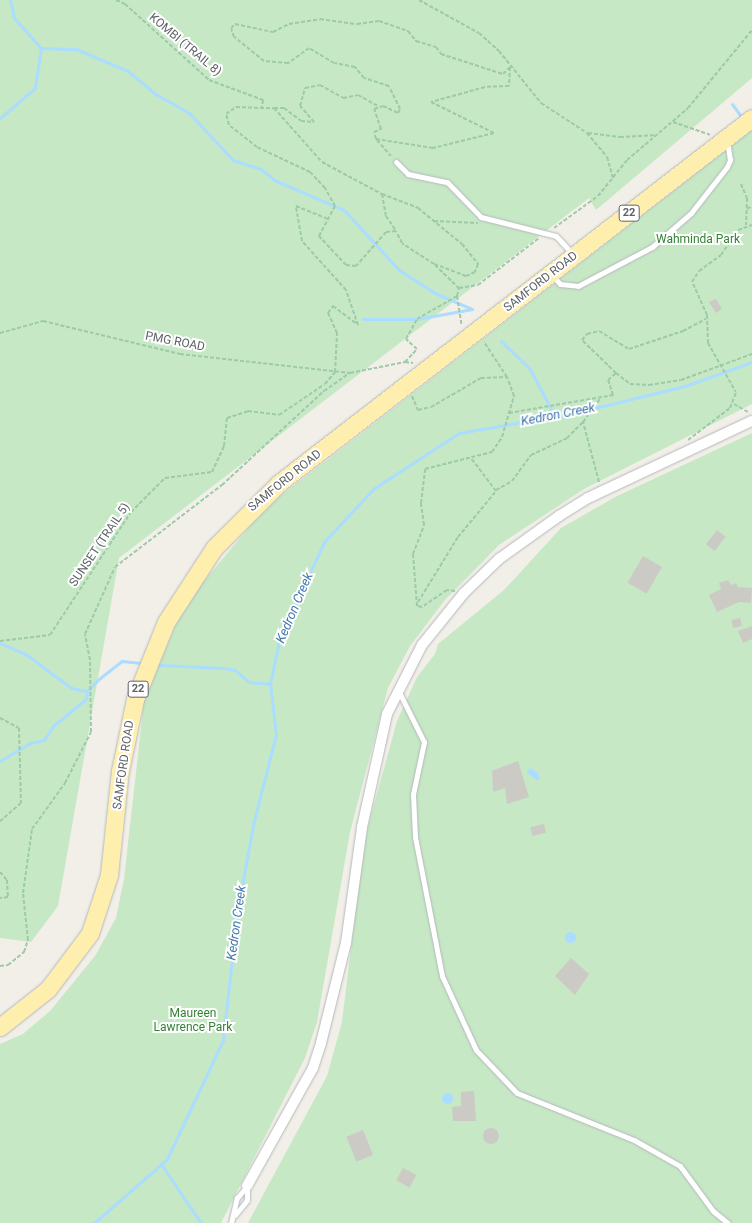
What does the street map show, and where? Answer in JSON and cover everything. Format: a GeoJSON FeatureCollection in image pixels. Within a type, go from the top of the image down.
{"type":"FeatureCollection","features":[{"type":"Feature","properties":{"kind":"main road","name":"SAMFORD ROAD"},"geometry":{"type":"LineString","coordinates":[[0,1027],[48,990],[90,933],[109,875],[120,771],[135,699],[178,601],[214,548],[259,500],[752,118]]}},
{"type":"Feature","properties":{"kind":"street"},"geometry":{"type":"LineString","coordinates":[[247,1186],[313,1068],[321,1043],[346,943],[365,812],[387,714],[422,646],[464,593],[499,559],[558,516],[602,491],[752,422]]}},
{"type":"Feature","properties":{"kind":"lane"},"geometry":{"type":"LineString","coordinates":[[551,274],[560,284],[578,286],[652,247],[691,212],[727,167],[730,154],[726,138]]}},
{"type":"Feature","properties":{"kind":"lane"},"geometry":{"type":"LineString","coordinates":[[396,162],[408,174],[447,182],[481,217],[556,236],[574,256]]}},
{"type":"Feature","properties":{"kind":"lane"},"geometry":{"type":"LineString","coordinates":[[398,691],[424,742],[413,794],[415,837],[442,976],[476,1050],[516,1093],[634,1140],[680,1166],[713,1211],[728,1223]]}},
{"type":"Feature","properties":{"kind":"lane"},"geometry":{"type":"LineString","coordinates":[[232,1220],[247,1200],[247,1186]]}},
{"type":"Feature","properties":{"kind":"lane"},"geometry":{"type":"LineString","coordinates":[[232,1220],[237,1198],[247,1186]]}},
{"type":"Feature","properties":{"kind":"path","name":"KOMBI (TRAIL 8)"},"geometry":{"type":"LineString","coordinates":[[116,0],[125,4],[209,80],[263,100],[262,107]]}},
{"type":"Feature","properties":{"kind":"path"},"geometry":{"type":"LineString","coordinates":[[419,0],[479,33],[541,103],[587,133],[607,157],[613,178]]}},
{"type":"Feature","properties":{"kind":"path"},"geometry":{"type":"LineString","coordinates":[[396,231],[386,232],[356,266],[346,265],[319,236],[335,203],[310,172],[257,146],[226,121],[226,114],[236,107],[262,107],[284,108],[301,121],[314,122],[300,106],[305,88],[320,85],[344,98],[358,95],[378,106],[398,113],[400,109],[388,86],[364,78],[355,67],[334,63],[309,48],[288,63],[264,61],[250,54],[234,37],[231,28],[235,24],[273,32],[303,21],[357,24],[379,21],[408,31],[416,41],[426,42],[447,55],[503,74],[510,67]]}},
{"type":"Feature","properties":{"kind":"path"},"geometry":{"type":"LineString","coordinates":[[376,139],[433,148],[494,133],[432,102],[485,87],[509,86],[510,67]]}},
{"type":"Feature","properties":{"kind":"path"},"geometry":{"type":"LineString","coordinates":[[378,106],[373,114],[381,129],[374,132],[376,139],[396,162]]}},
{"type":"Feature","properties":{"kind":"path"},"geometry":{"type":"LineString","coordinates":[[274,108],[322,162],[382,194],[418,208],[462,244],[478,264],[466,276],[434,264]]}},
{"type":"Feature","properties":{"kind":"path"},"geometry":{"type":"LineString","coordinates":[[673,122],[726,138]]}},
{"type":"Feature","properties":{"kind":"path"},"geometry":{"type":"LineString","coordinates":[[587,133],[620,137],[654,134]]}},
{"type":"Feature","properties":{"kind":"path"},"geometry":{"type":"LineString","coordinates":[[684,443],[734,404],[736,392],[708,343],[706,319],[692,282],[746,225],[748,208],[741,184]]}},
{"type":"Feature","properties":{"kind":"path"},"geometry":{"type":"LineString","coordinates":[[382,194],[386,216],[402,243],[434,264],[459,288]]}},
{"type":"Feature","properties":{"kind":"path"},"geometry":{"type":"LineString","coordinates":[[328,219],[296,206],[302,241],[346,290],[358,325],[333,306],[328,313],[337,334],[335,372]]}},
{"type":"Feature","properties":{"kind":"path"},"geometry":{"type":"LineString","coordinates":[[748,208],[752,206]]}},
{"type":"Feature","properties":{"kind":"path"},"geometry":{"type":"LineString","coordinates":[[748,208],[752,210]]}},
{"type":"Feature","properties":{"kind":"path"},"geometry":{"type":"LineString","coordinates":[[433,221],[484,224]]}},
{"type":"Feature","properties":{"kind":"path"},"geometry":{"type":"LineString","coordinates":[[746,225],[752,225]]}},
{"type":"Feature","properties":{"kind":"path"},"geometry":{"type":"LineString","coordinates":[[457,296],[460,326]]}},
{"type":"Feature","properties":{"kind":"path"},"geometry":{"type":"LineString","coordinates":[[706,319],[683,331],[629,349],[599,331],[587,334],[582,340],[616,373],[630,384],[649,385],[681,380],[752,354]]}},
{"type":"Feature","properties":{"kind":"path","name":"PMG ROAD"},"geometry":{"type":"LineString","coordinates":[[0,333],[43,321],[180,354],[350,373]]}},
{"type":"Feature","properties":{"kind":"path"},"geometry":{"type":"LineString","coordinates":[[464,593],[447,590],[422,607],[417,603],[413,554],[424,525],[421,503],[425,469],[492,452],[504,432],[514,396],[507,377],[484,342]]}},
{"type":"Feature","properties":{"kind":"path","name":"SUNSET (TRAIL 5)"},"geometry":{"type":"LineString","coordinates":[[0,641],[50,635],[131,512],[165,478],[212,472],[224,446],[227,418],[248,411],[278,415],[325,384],[335,372]]}},
{"type":"Feature","properties":{"kind":"path"},"geometry":{"type":"LineString","coordinates":[[509,413],[548,404],[601,398],[613,395],[608,380],[616,373]]}},
{"type":"Feature","properties":{"kind":"path"},"geometry":{"type":"LineString","coordinates":[[407,386],[418,410],[431,407],[480,378],[507,377]]}},
{"type":"Feature","properties":{"kind":"path"},"geometry":{"type":"LineString","coordinates":[[417,603],[458,538],[496,490],[512,480],[531,455],[567,438],[583,422],[601,398]]}},
{"type":"Feature","properties":{"kind":"path"},"geometry":{"type":"LineString","coordinates":[[734,404],[752,411]]}},
{"type":"Feature","properties":{"kind":"path"},"geometry":{"type":"LineString","coordinates":[[583,422],[588,452],[602,491]]}},
{"type":"Feature","properties":{"kind":"path"},"geometry":{"type":"LineString","coordinates":[[471,457],[496,490]]}},
{"type":"Feature","properties":{"kind":"path"},"geometry":{"type":"LineString","coordinates":[[0,718],[19,728],[21,803],[0,821]]}},
{"type":"Feature","properties":{"kind":"path"},"geometry":{"type":"LineString","coordinates":[[0,872],[7,880],[8,897],[0,898]]}},
{"type":"Feature","properties":{"kind":"green space"},"geometry":{"type":"Polygon","coordinates":[[[0,0],[752,0],[752,78],[596,210],[589,198],[119,558],[58,906],[31,942],[0,938],[0,0]]]}},
{"type":"Feature","properties":{"kind":"green space","name":"Maureen Lawrence Park"},"geometry":{"type":"Polygon","coordinates":[[[752,130],[752,404],[584,489],[499,545],[445,600],[410,646],[388,688],[350,832],[317,1022],[305,1058],[221,1223],[0,1223],[0,1044],[23,1034],[50,1011],[95,956],[116,918],[124,879],[144,701],[184,605],[251,525],[278,498],[752,130]]]}},
{"type":"Feature","properties":{"kind":"green space"},"geometry":{"type":"Polygon","coordinates":[[[752,433],[752,1223],[248,1223],[327,1076],[342,1022],[364,841],[397,721],[417,677],[435,654],[438,644],[504,590],[561,528],[617,496],[752,433]]]}},
{"type":"Feature","properties":{"kind":"water"},"geometry":{"type":"Polygon","coordinates":[[[530,768],[537,772],[540,779],[536,780],[527,772],[530,768]]]}},
{"type":"Feature","properties":{"kind":"water"},"geometry":{"type":"Polygon","coordinates":[[[570,931],[574,933],[576,937],[574,941],[570,943],[566,941],[564,937],[566,933],[570,931]]]}},
{"type":"Feature","properties":{"kind":"water"},"geometry":{"type":"Polygon","coordinates":[[[445,1093],[449,1093],[451,1094],[451,1102],[445,1103],[442,1100],[442,1096],[445,1093]]]}},
{"type":"Feature","properties":{"kind":"building"},"geometry":{"type":"Polygon","coordinates":[[[716,299],[722,309],[716,313],[709,302],[716,299]]]}},
{"type":"Feature","properties":{"kind":"building"},"geometry":{"type":"Polygon","coordinates":[[[717,530],[726,537],[715,551],[706,544],[717,530]]]}},
{"type":"Feature","properties":{"kind":"building"},"geometry":{"type":"Polygon","coordinates":[[[643,556],[662,567],[647,594],[628,583],[643,556]]]}},
{"type":"Feature","properties":{"kind":"building"},"geometry":{"type":"Polygon","coordinates":[[[728,580],[731,585],[736,583],[738,587],[752,588],[751,603],[739,602],[717,612],[709,595],[721,589],[719,583],[728,580]]]}},
{"type":"Feature","properties":{"kind":"building"},"geometry":{"type":"Polygon","coordinates":[[[740,618],[742,626],[733,628],[731,620],[740,618]]]}},
{"type":"Feature","properties":{"kind":"building"},"geometry":{"type":"Polygon","coordinates":[[[752,626],[752,639],[743,643],[738,631],[752,626]]]}},
{"type":"Feature","properties":{"kind":"building"},"geometry":{"type":"Polygon","coordinates":[[[518,761],[529,797],[507,804],[505,788],[493,792],[492,771],[518,761]]]}},
{"type":"Feature","properties":{"kind":"building"},"geometry":{"type":"Polygon","coordinates":[[[544,824],[546,833],[532,836],[530,827],[544,824]]]}},
{"type":"Feature","properties":{"kind":"building"},"geometry":{"type":"Polygon","coordinates":[[[571,958],[589,974],[575,995],[555,976],[571,958]]]}},
{"type":"Feature","properties":{"kind":"building"},"geometry":{"type":"Polygon","coordinates":[[[474,1091],[476,1121],[453,1121],[452,1107],[461,1106],[461,1092],[474,1091]]]}},
{"type":"Feature","properties":{"kind":"building"},"geometry":{"type":"Polygon","coordinates":[[[488,1128],[494,1128],[499,1133],[497,1142],[494,1144],[488,1144],[483,1139],[483,1133],[488,1128]]]}},
{"type":"Feature","properties":{"kind":"building"},"geometry":{"type":"Polygon","coordinates":[[[363,1130],[373,1155],[356,1162],[346,1137],[363,1130]]]}},
{"type":"Feature","properties":{"kind":"building"},"geometry":{"type":"Polygon","coordinates":[[[403,1168],[416,1175],[410,1187],[396,1180],[403,1168]]]}},
{"type":"Feature","properties":{"kind":"waterway"},"geometry":{"type":"LineString","coordinates":[[10,0],[14,18],[41,48],[76,49],[128,71],[157,95],[189,113],[233,160],[261,169],[274,180],[344,210],[399,270],[435,293],[472,309]]}},
{"type":"Feature","properties":{"kind":"waterway"},"geometry":{"type":"LineString","coordinates":[[0,118],[35,88],[41,48]]}},
{"type":"Feature","properties":{"kind":"waterway"},"geometry":{"type":"LineString","coordinates":[[732,104],[742,118]]}},
{"type":"Feature","properties":{"kind":"waterway"},"geometry":{"type":"LineString","coordinates":[[363,319],[417,319],[472,309]]}},
{"type":"Feature","properties":{"kind":"waterway"},"geometry":{"type":"LineString","coordinates":[[501,341],[530,369],[555,417]]}},
{"type":"Feature","properties":{"kind":"waterway","name":"Kedron Creek"},"geometry":{"type":"LineString","coordinates":[[94,1223],[167,1159],[223,1040],[237,913],[253,825],[276,734],[270,684],[280,637],[324,542],[373,489],[459,433],[574,413],[685,386],[752,362]]}},
{"type":"Feature","properties":{"kind":"waterway"},"geometry":{"type":"LineString","coordinates":[[0,643],[27,655],[71,688],[87,691]]}},
{"type":"Feature","properties":{"kind":"waterway"},"geometry":{"type":"LineString","coordinates":[[0,761],[30,743],[44,740],[53,726],[86,699],[87,691],[100,678],[122,661],[141,663]]}},
{"type":"Feature","properties":{"kind":"waterway"},"geometry":{"type":"LineString","coordinates":[[159,665],[224,668],[235,670],[249,682],[270,684]]}},
{"type":"Feature","properties":{"kind":"waterway"},"geometry":{"type":"LineString","coordinates":[[161,1164],[201,1223]]}},
{"type":"Feature","properties":{"kind":"park label","name":"Wahminda Park"},"geometry":{"type":"Point","coordinates":[698,240]}}]}
